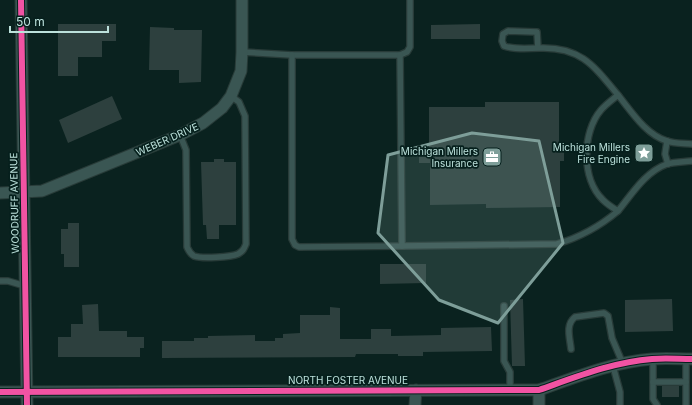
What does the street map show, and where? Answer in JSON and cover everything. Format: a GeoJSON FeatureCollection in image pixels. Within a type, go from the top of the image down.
{"type":"FeatureCollection","features":[{"type":"Feature","properties":{"kind":"street","name":"WOODRUFF AVENUE"},"geometry":{"type":"LineString","coordinates":[[21,0],[27,405]]}},
{"type":"Feature","properties":{"kind":"street","name":"WEBER DRIVE"},"geometry":{"type":"LineString","coordinates":[[0,193],[42,191],[180,135],[203,123],[222,108],[231,96],[241,71],[242,0]]}},
{"type":"Feature","properties":{"kind":"street","name":"NORTH FOSTER AVENUE"},"geometry":{"type":"LineString","coordinates":[[0,392],[539,390],[618,365],[653,359],[689,359]]}},
{"type":"Feature","properties":{"kind":"street"},"geometry":{"type":"LineString","coordinates":[[415,405],[416,390]]}},
{"type":"Feature","properties":{"kind":"street"},"geometry":{"type":"LineString","coordinates":[[539,390],[539,405]]}},
{"type":"Feature","properties":{"kind":"lane"},"geometry":{"type":"LineString","coordinates":[[242,52],[292,55],[400,55],[407,52],[410,47],[410,0]]}},
{"type":"Feature","properties":{"kind":"lane"},"geometry":{"type":"LineString","coordinates":[[538,48],[537,32],[508,31],[503,34],[502,41],[504,46],[509,48],[538,48],[552,48],[578,54],[595,68],[646,128],[667,141],[692,144]]}},
{"type":"Feature","properties":{"kind":"lane"},"geometry":{"type":"LineString","coordinates":[[292,55],[292,239],[299,247],[557,244],[578,238],[597,228],[618,212],[644,179],[654,171],[668,164],[692,161]]}},
{"type":"Feature","properties":{"kind":"lane"},"geometry":{"type":"LineString","coordinates":[[400,55],[402,246]]}},
{"type":"Feature","properties":{"kind":"lane"},"geometry":{"type":"LineString","coordinates":[[618,95],[602,109],[594,120],[588,143],[587,154],[588,165],[595,188],[602,200],[618,212]]}},
{"type":"Feature","properties":{"kind":"lane"},"geometry":{"type":"LineString","coordinates":[[180,135],[186,150],[187,247],[190,253],[195,257],[229,256],[238,254],[243,250],[246,244],[245,116],[239,102],[231,96]]}},
{"type":"Feature","properties":{"kind":"lane"},"geometry":{"type":"LineString","coordinates":[[667,141],[666,154],[668,164]]}},
{"type":"Feature","properties":{"kind":"lane"},"geometry":{"type":"LineString","coordinates":[[0,281],[8,281],[25,286]]}},
{"type":"Feature","properties":{"kind":"lane"},"geometry":{"type":"LineString","coordinates":[[504,306],[504,362],[510,372],[510,390]]}},
{"type":"Feature","properties":{"kind":"lane"},"geometry":{"type":"LineString","coordinates":[[571,350],[569,325],[571,320],[575,317],[604,313],[608,316],[618,365],[620,405]]}},
{"type":"Feature","properties":{"kind":"lane"},"geometry":{"type":"LineString","coordinates":[[653,359],[653,399],[657,405]]}},
{"type":"Feature","properties":{"kind":"lane"},"geometry":{"type":"LineString","coordinates":[[686,405],[686,382],[689,359]]}},
{"type":"Feature","properties":{"kind":"lane"},"geometry":{"type":"LineString","coordinates":[[653,382],[686,382]]}},
{"type":"Feature","properties":{"kind":"lane"},"geometry":{"type":"LineString","coordinates":[[686,398],[692,398]]}},
{"type":"Feature","properties":{"kind":"highlighted area"},"geometry":{"type":"Polygon","coordinates":[[[472,133],[539,141],[563,243],[498,323],[439,300],[378,233],[388,155],[472,133]]]}},
{"type":"Feature","properties":{"kind":"building"},"geometry":{"type":"Polygon","coordinates":[[[58,24],[116,24],[116,41],[102,41],[102,57],[78,57],[78,76],[58,76],[58,24]]]}},
{"type":"Feature","properties":{"kind":"building"},"geometry":{"type":"Polygon","coordinates":[[[480,24],[480,39],[431,39],[431,25],[480,24]]]}},
{"type":"Feature","properties":{"kind":"building"},"geometry":{"type":"Polygon","coordinates":[[[150,27],[174,28],[174,30],[202,30],[201,82],[179,83],[179,70],[149,70],[150,27]]]}},
{"type":"Feature","properties":{"kind":"building"},"geometry":{"type":"Polygon","coordinates":[[[112,96],[122,119],[68,143],[59,120],[112,96]]]}},
{"type":"Feature","properties":{"kind":"building","name":"Michigan Millers Insurance"},"geometry":{"type":"Polygon","coordinates":[[[485,102],[559,102],[559,147],[564,147],[564,161],[560,161],[560,207],[486,208],[486,204],[430,205],[430,163],[419,163],[419,149],[429,149],[429,107],[485,107],[485,102]]]}},
{"type":"Feature","properties":{"kind":"building"},"geometry":{"type":"Polygon","coordinates":[[[214,159],[224,159],[224,162],[236,162],[236,225],[219,225],[219,239],[207,239],[206,225],[203,225],[201,162],[214,162],[214,159]]]}},
{"type":"Feature","properties":{"kind":"building"},"geometry":{"type":"Polygon","coordinates":[[[68,223],[79,223],[79,267],[64,267],[64,254],[61,254],[61,229],[68,229],[68,223]]]}},
{"type":"Feature","properties":{"kind":"building"},"geometry":{"type":"Polygon","coordinates":[[[380,264],[426,264],[426,283],[380,284],[380,264]]]}},
{"type":"Feature","properties":{"kind":"building"},"geometry":{"type":"Polygon","coordinates":[[[523,299],[525,366],[512,366],[510,300],[523,299]]]}},
{"type":"Feature","properties":{"kind":"building"},"geometry":{"type":"Polygon","coordinates":[[[672,299],[673,331],[625,332],[625,300],[672,299]]]}},
{"type":"Feature","properties":{"kind":"building"},"geometry":{"type":"Polygon","coordinates":[[[98,304],[99,331],[127,331],[127,337],[144,337],[144,348],[140,348],[140,357],[58,357],[58,337],[71,337],[71,324],[83,324],[82,305],[98,304]]]}},
{"type":"Feature","properties":{"kind":"building"},"geometry":{"type":"Polygon","coordinates":[[[330,307],[340,308],[340,339],[371,339],[371,329],[391,329],[391,336],[441,335],[441,328],[491,327],[492,351],[423,352],[423,356],[398,356],[398,354],[356,354],[355,357],[162,358],[162,341],[194,341],[194,338],[208,338],[208,336],[255,335],[255,341],[275,341],[275,338],[283,338],[283,334],[300,333],[300,315],[330,315],[330,307]]]}},
{"type":"Feature","properties":{"kind":"building"},"geometry":{"type":"Polygon","coordinates":[[[662,386],[679,386],[679,397],[662,397],[662,386]]]}},
{"type":"Feature","properties":{"kind":"cycle path"},"geometry":{"type":"LineString","coordinates":[[21,0],[27,405]]}},
{"type":"Feature","properties":{"kind":"cycle path"},"geometry":{"type":"LineString","coordinates":[[0,392],[539,390],[581,375],[623,363],[652,359],[692,359]]}},
{"type":"Feature","properties":{"kind":"place","name":"Michigan Millers Fire Engine"},"geometry":{"type":"Point","coordinates":[644,153]}},
{"type":"Feature","properties":{"kind":"place","name":"Michigan Millers Insurance"},"geometry":{"type":"Point","coordinates":[492,157]}}]}
